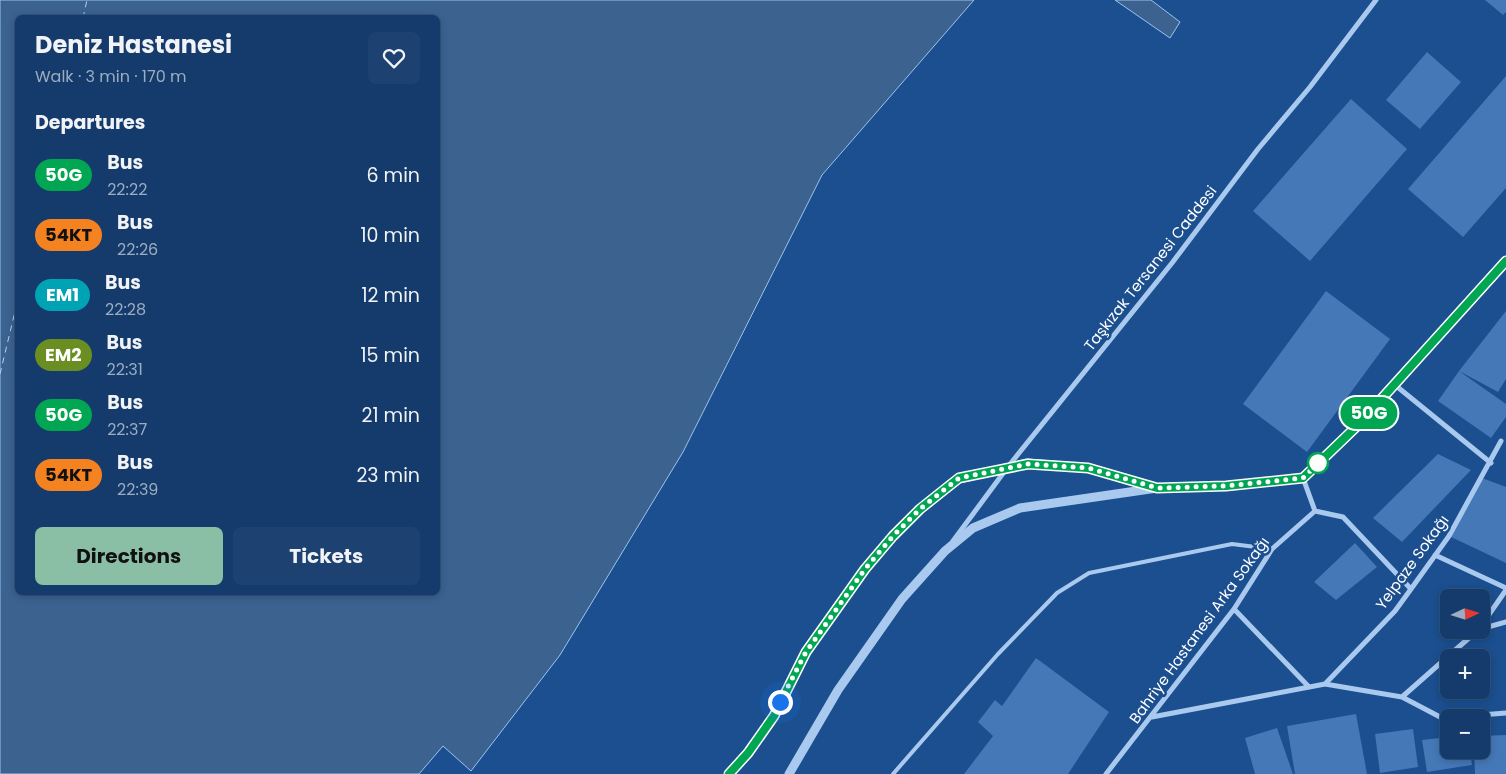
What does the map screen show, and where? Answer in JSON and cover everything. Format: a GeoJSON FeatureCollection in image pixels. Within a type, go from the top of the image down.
{"type":"FeatureCollection","features":[{"type":"Feature","properties":{"kind":"street","name":"Taşkızak Tersanesi Caddesi"},"geometry":{"type":"LineString","coordinates":[[945,551],[1007,468],[1172,263],[1258,149],[1310,87],[1376,0]]}},
{"type":"Feature","properties":{"kind":"street"},"geometry":{"type":"LineString","coordinates":[[789,774],[838,690],[902,599],[945,551],[973,528],[1020,508],[1157,488],[1226,486],[1303,478],[1356,427],[1506,261]]}},
{"type":"Feature","properties":{"kind":"street"},"geometry":{"type":"LineString","coordinates":[[1395,385],[1491,463]]}},
{"type":"Feature","properties":{"kind":"street","name":"Yelpaze Sokağı"},"geometry":{"type":"LineString","coordinates":[[1325,684],[1395,612],[1449,536],[1491,463],[1501,441]]}},
{"type":"Feature","properties":{"kind":"street"},"geometry":{"type":"LineString","coordinates":[[729,774],[748,753],[774,716],[806,652],[865,569],[893,536],[920,509],[959,478],[1028,464],[1088,468],[1157,488]]}},
{"type":"Feature","properties":{"kind":"street"},"geometry":{"type":"LineString","coordinates":[[1303,478],[1315,510],[1344,517],[1411,589]]}},
{"type":"Feature","properties":{"kind":"street","name":"Bahriye Hastanesi Arka Sokağı"},"geometry":{"type":"LineString","coordinates":[[1106,774],[1234,609],[1272,549],[1315,510]]}},
{"type":"Feature","properties":{"kind":"street"},"geometry":{"type":"LineString","coordinates":[[1435,555],[1506,589],[1490,613]]}},
{"type":"Feature","properties":{"kind":"street"},"geometry":{"type":"LineString","coordinates":[[1234,609],[1310,687]]}},
{"type":"Feature","properties":{"kind":"street"},"geometry":{"type":"LineString","coordinates":[[1490,626],[1506,622]]}},
{"type":"Feature","properties":{"kind":"street"},"geometry":{"type":"LineString","coordinates":[[1402,697],[1468,639]]}},
{"type":"Feature","properties":{"kind":"street"},"geometry":{"type":"LineString","coordinates":[[1152,717],[1325,684],[1402,697],[1442,718],[1506,713]]}},
{"type":"Feature","properties":{"kind":"lane"},"geometry":{"type":"LineString","coordinates":[[893,774],[934,725],[1037,613],[1057,593],[1089,573],[1232,544],[1272,549]]}},
{"type":"Feature","properties":{"kind":"water"},"geometry":{"type":"Polygon","coordinates":[[[0,0],[974,0],[822,175],[683,452],[560,655],[471,771],[443,746],[419,774],[0,774],[0,0]]]}},
{"type":"Feature","properties":{"kind":"water"},"geometry":{"type":"Polygon","coordinates":[[[1115,0],[1151,0],[1180,22],[1170,38],[1115,0]]]}},
{"type":"Feature","properties":{"kind":"building"},"geometry":{"type":"Polygon","coordinates":[[[1485,0],[1506,0],[1506,12],[1503,15],[1485,0]]]}},
{"type":"Feature","properties":{"kind":"building"},"geometry":{"type":"Polygon","coordinates":[[[1427,52],[1461,82],[1420,129],[1386,100],[1427,52]]]}},
{"type":"Feature","properties":{"kind":"building"},"geometry":{"type":"Polygon","coordinates":[[[1506,76],[1506,188],[1463,237],[1408,189],[1506,76]]]}},
{"type":"Feature","properties":{"kind":"building"},"geometry":{"type":"Polygon","coordinates":[[[1351,99],[1407,149],[1310,261],[1253,211],[1351,99]]]}},
{"type":"Feature","properties":{"kind":"building"},"geometry":{"type":"Polygon","coordinates":[[[1326,291],[1390,339],[1307,452],[1243,404],[1326,291]]]}},
{"type":"Feature","properties":{"kind":"building"},"geometry":{"type":"Polygon","coordinates":[[[1506,311],[1506,379],[1498,392],[1459,371],[1506,311]]]}},
{"type":"Feature","properties":{"kind":"building"},"geometry":{"type":"Polygon","coordinates":[[[1459,371],[1506,404],[1506,417],[1491,438],[1438,401],[1459,371]]]}},
{"type":"Feature","properties":{"kind":"building"},"geometry":{"type":"Polygon","coordinates":[[[1438,454],[1471,470],[1402,542],[1373,518],[1438,454]]]}},
{"type":"Feature","properties":{"kind":"building"},"geometry":{"type":"Polygon","coordinates":[[[1482,478],[1506,487],[1506,563],[1449,536],[1482,478]]]}},
{"type":"Feature","properties":{"kind":"building"},"geometry":{"type":"Polygon","coordinates":[[[1355,543],[1377,567],[1336,600],[1314,582],[1355,543]]]}},
{"type":"Feature","properties":{"kind":"building"},"geometry":{"type":"Polygon","coordinates":[[[1036,658],[1109,712],[1068,774],[964,774],[993,736],[978,722],[995,700],[1002,706],[1036,658]]]}},
{"type":"Feature","properties":{"kind":"building"},"geometry":{"type":"Polygon","coordinates":[[[1356,714],[1367,774],[1295,774],[1287,726],[1356,714]]]}},
{"type":"Feature","properties":{"kind":"building"},"geometry":{"type":"Polygon","coordinates":[[[1277,728],[1293,774],[1255,774],[1245,738],[1277,728]]]}},
{"type":"Feature","properties":{"kind":"building"},"geometry":{"type":"Polygon","coordinates":[[[1413,729],[1418,767],[1380,773],[1375,734],[1413,729]]]}},
{"type":"Feature","properties":{"kind":"building"},"geometry":{"type":"Polygon","coordinates":[[[1506,735],[1506,774],[1475,774],[1474,759],[1490,759],[1490,736],[1506,735]]]}},
{"type":"Feature","properties":{"kind":"building"},"geometry":{"type":"Polygon","coordinates":[[[1440,738],[1440,759],[1471,759],[1472,765],[1427,772],[1422,740],[1440,738]]]}},
{"type":"Feature","properties":{"kind":"ferry route"},"geometry":{"type":"LineString","coordinates":[[84,15],[87,0]]}},
{"type":"Feature","properties":{"kind":"ferry route"},"geometry":{"type":"LineString","coordinates":[[0,374],[15,312]]}},
{"type":"Feature","properties":{"kind":"bus line","name":"50G"},"geometry":{"type":"LineString","coordinates":[[729,774],[748,753],[774,716],[806,652],[865,569],[893,536],[920,509],[959,478],[1028,464],[1088,468],[1157,488],[1226,486],[1303,478],[1356,427],[1506,261]]}},
{"type":"Feature","properties":{"kind":"route"},"geometry":{"type":"LineString","coordinates":[[780,702],[806,652],[865,569],[893,536],[920,509],[959,478],[1028,464],[1088,468],[1157,488],[1226,486],[1303,478],[1318,463]]}}]}
